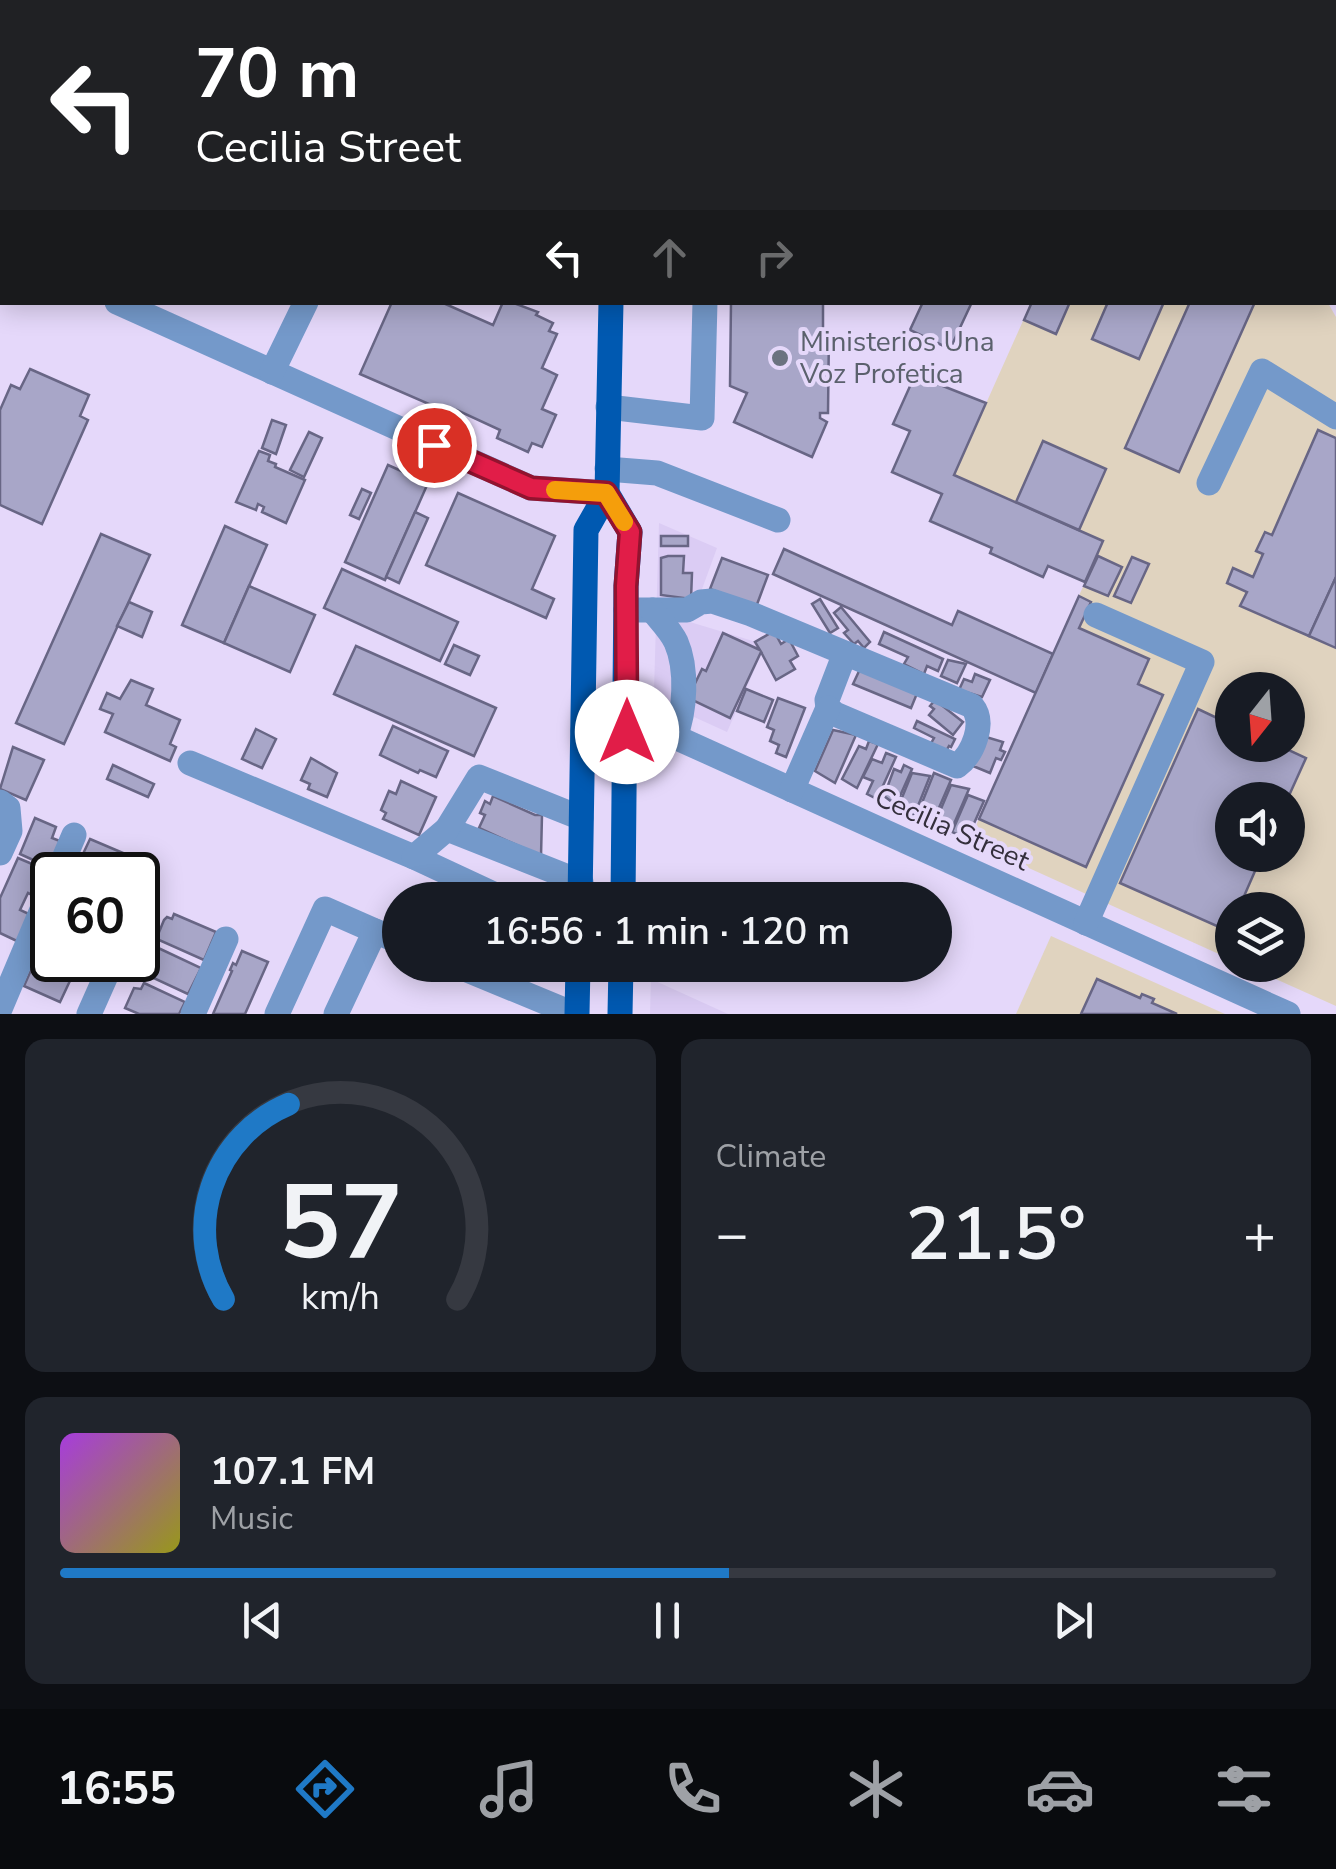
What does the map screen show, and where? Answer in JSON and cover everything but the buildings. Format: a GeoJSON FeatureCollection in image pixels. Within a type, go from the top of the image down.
{"type":"FeatureCollection","features":[{"type":"Feature","properties":{"kind":"main road"},"geometry":{"type":"LineString","coordinates":[[580,882],[586,530],[607,481],[611,305]]}},
{"type":"Feature","properties":{"kind":"main road"},"geometry":{"type":"LineString","coordinates":[[607,481],[630,532],[639,610],[627,732],[623,882]]}},
{"type":"Feature","properties":{"kind":"main road"},"geometry":{"type":"LineString","coordinates":[[576,1014],[577,982]]}},
{"type":"Feature","properties":{"kind":"main road"},"geometry":{"type":"LineString","coordinates":[[620,1014],[621,982]]}},
{"type":"Feature","properties":{"kind":"street"},"geometry":{"type":"LineString","coordinates":[[123,305],[531,488],[657,473],[778,520]]}},
{"type":"Feature","properties":{"kind":"street"},"geometry":{"type":"LineString","coordinates":[[272,372],[305,305]]}},
{"type":"Feature","properties":{"kind":"street"},"geometry":{"type":"LineString","coordinates":[[608,407],[702,418],[705,305]]}},
{"type":"Feature","properties":{"kind":"street"},"geometry":{"type":"LineString","coordinates":[[1209,483],[1262,371],[1336,417]]}},
{"type":"Feature","properties":{"kind":"street"},"geometry":{"type":"LineString","coordinates":[[639,610],[687,610],[701,602],[712,602],[972,706],[979,714],[980,725],[963,762],[957,766],[828,708]]}},
{"type":"Feature","properties":{"kind":"street"},"geometry":{"type":"LineString","coordinates":[[639,610],[676,642],[682,666],[683,717],[675,737]]}},
{"type":"Feature","properties":{"kind":"street"},"geometry":{"type":"LineString","coordinates":[[1086,922],[1202,662],[1096,615]]}},
{"type":"Feature","properties":{"kind":"street"},"geometry":{"type":"LineString","coordinates":[[792,790],[828,708],[827,700],[844,653]]}},
{"type":"Feature","properties":{"kind":"street","name":"Cecilia Street"},"geometry":{"type":"LineString","coordinates":[[584,730],[675,737],[1288,1014]]}},
{"type":"Feature","properties":{"kind":"street"},"geometry":{"type":"LineString","coordinates":[[190,763],[467,882]]}},
{"type":"Feature","properties":{"kind":"street"},"geometry":{"type":"LineString","coordinates":[[414,857],[447,829],[479,777],[582,818]]}},
{"type":"Feature","properties":{"kind":"street"},"geometry":{"type":"LineString","coordinates":[[0,802],[8,808],[10,831],[0,853]]}},
{"type":"Feature","properties":{"kind":"street"},"geometry":{"type":"LineString","coordinates":[[447,829],[561,882]]}},
{"type":"Feature","properties":{"kind":"street"},"geometry":{"type":"LineString","coordinates":[[67,852],[74,835]]}},
{"type":"Feature","properties":{"kind":"street"},"geometry":{"type":"LineString","coordinates":[[277,1014],[325,909],[382,934]]}},
{"type":"Feature","properties":{"kind":"street"},"geometry":{"type":"LineString","coordinates":[[336,1014],[375,931]]}},
{"type":"Feature","properties":{"kind":"street"},"geometry":{"type":"LineString","coordinates":[[0,1010],[30,938]]}},
{"type":"Feature","properties":{"kind":"street"},"geometry":{"type":"LineString","coordinates":[[192,1014],[226,938]]}},
{"type":"Feature","properties":{"kind":"street"},"geometry":{"type":"LineString","coordinates":[[89,1014],[103,982]]}},
{"type":"Feature","properties":{"kind":"street"},"geometry":{"type":"LineString","coordinates":[[497,982],[576,1014]]}},
{"type":"Feature","properties":{"kind":"shaded area"},"geometry":{"type":"Polygon","coordinates":[[[1030,305],[1329,305],[1336,317],[1336,1006],[1282,982],[1305,982],[1305,892],[1215,892],[1215,952],[969,841],[1103,542],[954,475],[1030,305]]]}},
{"type":"Feature","properties":{"kind":"shaded area"},"geometry":{"type":"Polygon","coordinates":[[[659,523],[717,548],[690,622],[753,641],[761,655],[727,732],[659,701],[654,690],[659,523]]]}},
{"type":"Feature","properties":{"kind":"shaded area"},"geometry":{"type":"Polygon","coordinates":[[[1051,936],[1225,1014],[1016,1014],[1051,936]]]}},
{"type":"Feature","properties":{"kind":"shaded area"},"geometry":{"type":"Polygon","coordinates":[[[651,982],[658,982],[728,1014],[650,1014],[651,982]]]}},
{"type":"Feature","properties":{"kind":"slow traffic"},"geometry":{"type":"LineString","coordinates":[[555,490],[606,493],[624,522]]}},
{"type":"Feature","properties":{"kind":"place","name":"Ministerios Una Voz Profetica"},"geometry":{"type":"Point","coordinates":[780,358]}},
{"type":"Feature","properties":{"kind":"route"},"geometry":{"type":"LineString","coordinates":[[434,445],[531,488],[606,493],[630,532],[626,586],[627,732]]}}]}
